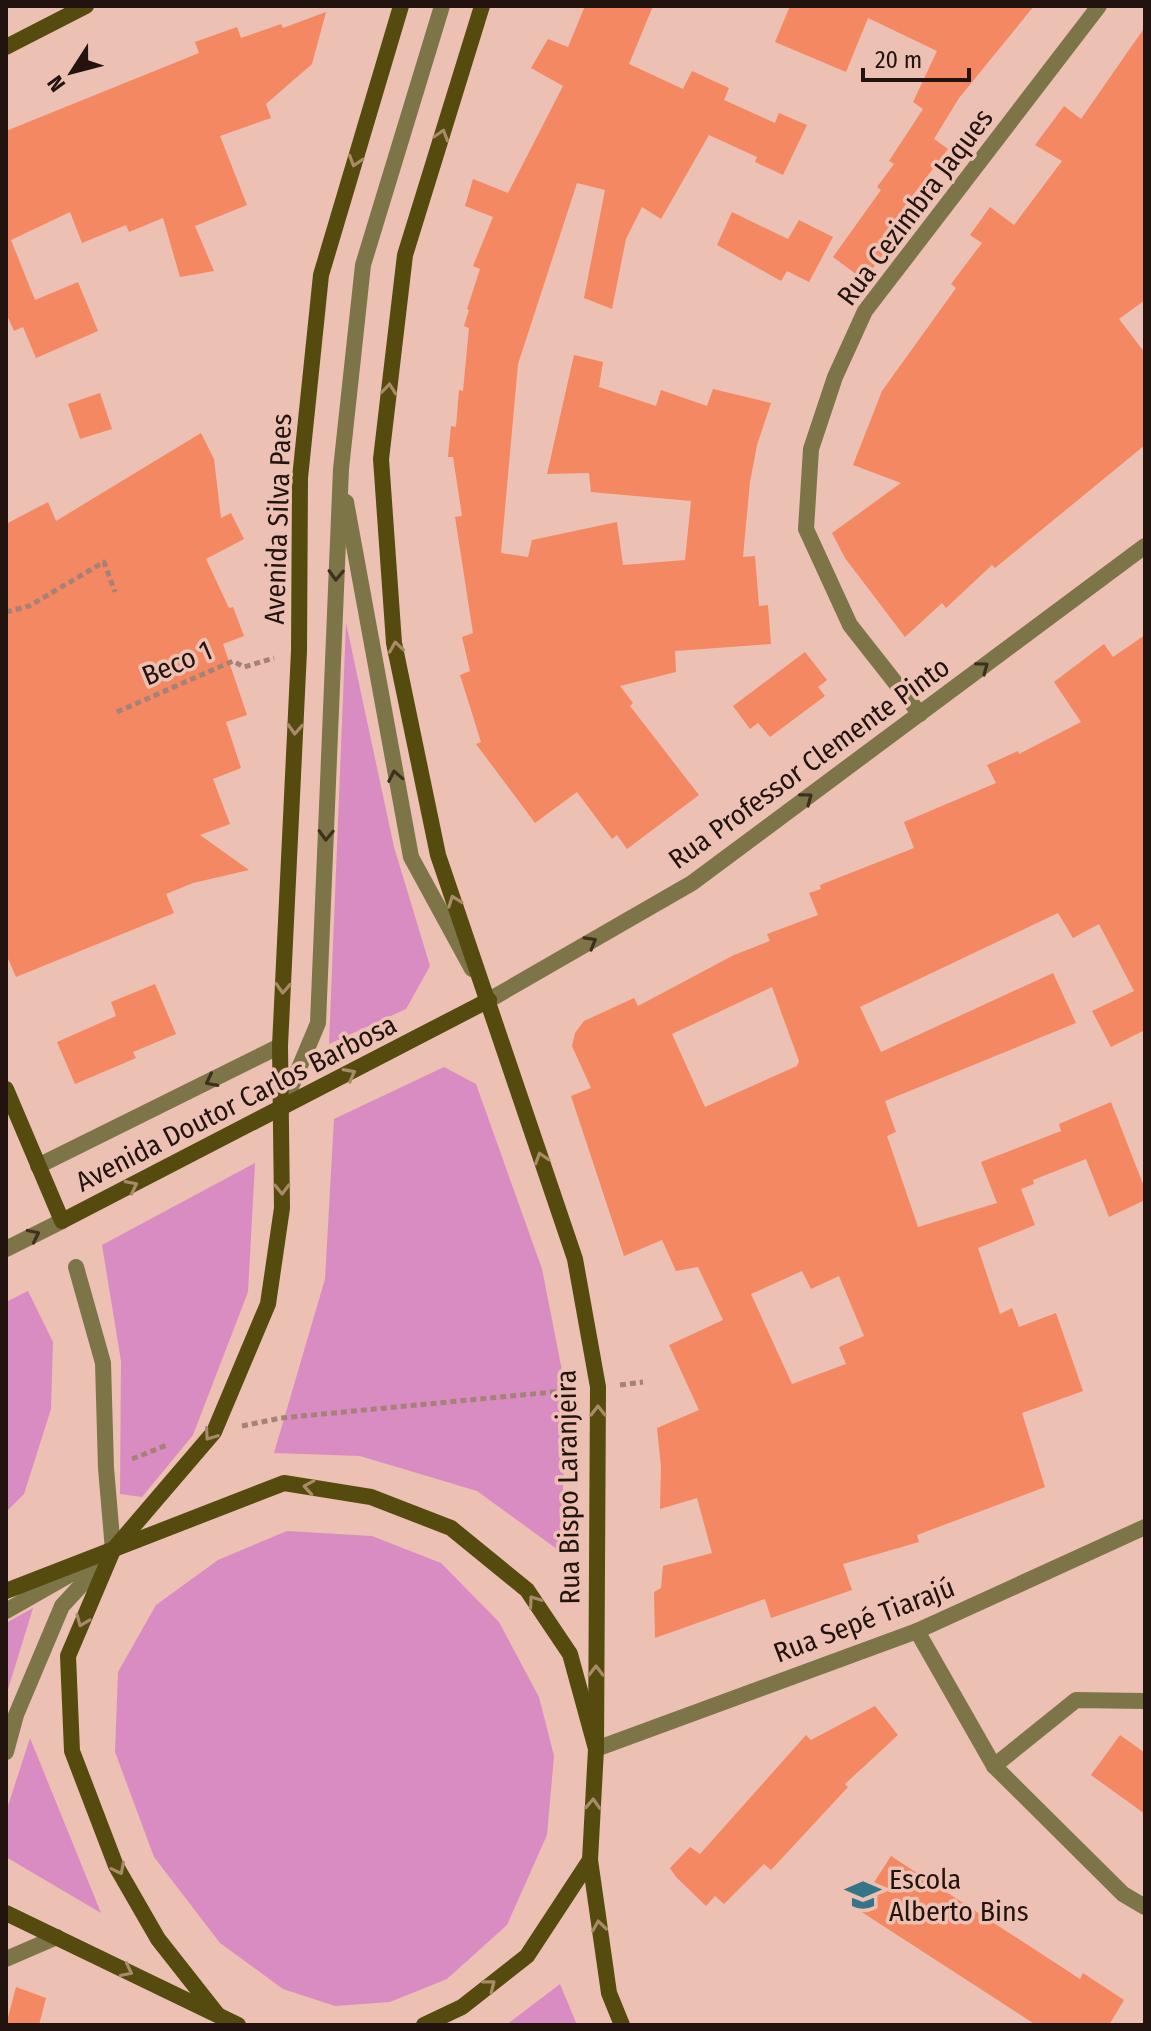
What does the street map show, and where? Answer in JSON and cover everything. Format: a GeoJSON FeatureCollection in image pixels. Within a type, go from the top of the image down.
{"type":"FeatureCollection","features":[{"type":"Feature","properties":{"kind":"main road"},"geometry":{"type":"LineString","coordinates":[[6,47],[86,6]]}},
{"type":"Feature","properties":{"kind":"main road","name":"Avenida Silva Paes"},"geometry":{"type":"LineString","coordinates":[[113,1550],[214,1432],[268,1304],[282,1208],[280,1046],[299,651],[300,478],[321,275],[401,6]]}},
{"type":"Feature","properties":{"kind":"main road"},"geometry":{"type":"LineString","coordinates":[[482,6],[405,255],[381,459],[394,643],[438,855],[489,1000]]}},
{"type":"Feature","properties":{"kind":"main road","name":"Avenida Doutor Carlos Barbosa"},"geometry":{"type":"LineString","coordinates":[[62,1221],[281,1111],[489,1000]]}},
{"type":"Feature","properties":{"kind":"main road","name":"Rua Bispo Laranjeira"},"geometry":{"type":"LineString","coordinates":[[489,1000],[575,1259],[598,1387],[596,1749],[590,1860],[609,1993],[622,2025]]}},
{"type":"Feature","properties":{"kind":"main road"},"geometry":{"type":"LineString","coordinates":[[6,1089],[62,1221]]}},
{"type":"Feature","properties":{"kind":"main road"},"geometry":{"type":"LineString","coordinates":[[6,1591],[284,1483],[371,1497],[451,1528],[527,1590],[570,1654],[596,1749]]}},
{"type":"Feature","properties":{"kind":"main road"},"geometry":{"type":"LineString","coordinates":[[113,1550],[68,1656],[72,1751],[116,1866],[158,1939],[217,2014]]}},
{"type":"Feature","properties":{"kind":"main road"},"geometry":{"type":"LineString","coordinates":[[424,2025],[462,2007],[527,1956],[590,1860]]}},
{"type":"Feature","properties":{"kind":"main road"},"geometry":{"type":"LineString","coordinates":[[6,1913],[238,2025]]}},
{"type":"Feature","properties":{"kind":"street"},"geometry":{"type":"LineString","coordinates":[[281,1111],[318,1023],[341,469],[363,265],[442,6]]}},
{"type":"Feature","properties":{"kind":"street","name":"Rua Cezimbra Jaques"},"geometry":{"type":"LineString","coordinates":[[920,714],[850,625],[806,529],[811,449],[835,377],[865,311],[1099,6]]}},
{"type":"Feature","properties":{"kind":"street"},"geometry":{"type":"LineString","coordinates":[[341,469],[411,857],[489,1000]]}},
{"type":"Feature","properties":{"kind":"street","name":"Rua Professor Clemente Pinto"},"geometry":{"type":"LineString","coordinates":[[489,1000],[692,883],[1145,546]]}},
{"type":"Feature","properties":{"kind":"street"},"geometry":{"type":"LineString","coordinates":[[38,1166],[280,1046]]}},
{"type":"Feature","properties":{"kind":"street","name":"Avenida Doutor Carlos Barbosa"},"geometry":{"type":"LineString","coordinates":[[6,1249],[62,1221]]}},
{"type":"Feature","properties":{"kind":"street"},"geometry":{"type":"LineString","coordinates":[[6,1752],[16,1715],[62,1606],[113,1550],[106,1468],[103,1363],[76,1267]]}},
{"type":"Feature","properties":{"kind":"street","name":"Rua Sepé Tiarajú"},"geometry":{"type":"LineString","coordinates":[[596,1749],[917,1631],[1145,1527]]}},
{"type":"Feature","properties":{"kind":"street"},"geometry":{"type":"LineString","coordinates":[[6,1611],[113,1550]]}},
{"type":"Feature","properties":{"kind":"street"},"geometry":{"type":"LineString","coordinates":[[917,1631],[994,1766],[1123,1894],[1145,1907]]}},
{"type":"Feature","properties":{"kind":"street"},"geometry":{"type":"LineString","coordinates":[[994,1766],[1076,1700],[1145,1701]]}},
{"type":"Feature","properties":{"kind":"street"},"geometry":{"type":"LineString","coordinates":[[6,1959],[57,1937]]}},
{"type":"Feature","properties":{"kind":"path"},"geometry":{"type":"LineString","coordinates":[[6,612],[29,606],[104,562],[115,592]]}},
{"type":"Feature","properties":{"kind":"path","name":"Beco 1"},"geometry":{"type":"LineString","coordinates":[[117,712],[233,661],[244,667],[299,651]]}},
{"type":"Feature","properties":{"kind":"path"},"geometry":{"type":"LineString","coordinates":[[214,1432],[281,1418],[643,1382]]}},
{"type":"Feature","properties":{"kind":"path"},"geometry":{"type":"LineString","coordinates":[[106,1468],[170,1444]]}},
{"type":"Feature","properties":{"kind":"shaded area"},"geometry":{"type":"Polygon","coordinates":[[[346,623],[394,847],[430,966],[406,1009],[329,1044],[346,623]]]}},
{"type":"Feature","properties":{"kind":"shaded area"},"geometry":{"type":"Polygon","coordinates":[[[444,1067],[476,1084],[542,1269],[566,1391],[561,1552],[477,1491],[360,1456],[274,1453],[325,1279],[334,1119],[444,1067]]]}},
{"type":"Feature","properties":{"kind":"shaded area"},"geometry":{"type":"Polygon","coordinates":[[[255,1163],[248,1292],[193,1435],[142,1497],[120,1494],[121,1361],[102,1245],[255,1163]]]}},
{"type":"Feature","properties":{"kind":"shaded area"},"geometry":{"type":"Polygon","coordinates":[[[28,1291],[53,1342],[51,1409],[24,1494],[6,1512],[6,1302],[28,1291]]]}},
{"type":"Feature","properties":{"kind":"shaded area"},"geometry":{"type":"Polygon","coordinates":[[[287,1531],[372,1536],[441,1563],[499,1622],[539,1697],[554,1756],[547,1835],[507,1925],[447,1979],[390,2002],[335,2006],[283,1989],[220,1943],[154,1857],[115,1752],[118,1672],[156,1605],[218,1560],[287,1531]]]}},
{"type":"Feature","properties":{"kind":"shaded area"},"geometry":{"type":"Polygon","coordinates":[[[33,1608],[6,1696],[6,1623],[33,1608]]]}},
{"type":"Feature","properties":{"kind":"shaded area"},"geometry":{"type":"Polygon","coordinates":[[[30,1738],[101,1913],[6,1857],[6,1812],[30,1738]]]}},
{"type":"Feature","properties":{"kind":"shaded area"},"geometry":{"type":"Polygon","coordinates":[[[560,1984],[577,2025],[506,2025],[560,1984]]]}},
{"type":"Feature","properties":{"kind":"building"},"geometry":{"type":"Polygon","coordinates":[[[585,6],[653,6],[629,64],[683,89],[692,71],[729,88],[724,100],[775,123],[779,113],[807,125],[783,175],[755,162],[757,157],[709,135],[661,219],[642,207],[626,239],[612,309],[584,298],[605,190],[577,183],[518,364],[501,553],[528,557],[532,540],[617,522],[623,565],[685,560],[691,501],[591,492],[589,473],[547,474],[574,355],[603,362],[599,387],[656,406],[661,390],[707,406],[713,389],[771,403],[757,445],[750,482],[743,557],[755,556],[759,606],[768,605],[771,644],[675,651],[676,672],[620,686],[633,703],[630,706],[699,795],[627,849],[617,835],[612,839],[577,792],[535,823],[476,744],[481,742],[460,675],[470,671],[462,637],[473,633],[455,517],[462,516],[453,457],[448,457],[451,426],[456,427],[459,390],[463,391],[469,328],[464,326],[480,269],[473,266],[493,217],[465,206],[473,179],[508,193],[563,86],[531,68],[548,39],[568,47],[585,6]]]}},
{"type":"Feature","properties":{"kind":"building"},"geometry":{"type":"Polygon","coordinates":[[[790,6],[1034,6],[959,98],[934,139],[948,149],[904,207],[913,214],[864,280],[833,257],[881,190],[877,187],[894,164],[889,161],[923,109],[913,102],[937,51],[868,18],[846,72],[775,42],[790,6]]]}},
{"type":"Feature","properties":{"kind":"building"},"geometry":{"type":"Polygon","coordinates":[[[326,12],[312,64],[266,104],[271,118],[220,136],[247,205],[195,226],[214,271],[180,277],[163,218],[129,232],[126,225],[82,243],[70,212],[11,240],[35,300],[78,282],[98,331],[36,358],[23,327],[14,331],[6,313],[6,131],[199,53],[195,42],[237,27],[241,38],[281,24],[283,28],[326,12]]]}},
{"type":"Feature","properties":{"kind":"building"},"geometry":{"type":"Polygon","coordinates":[[[1145,27],[1145,300],[1119,319],[1145,353],[1145,445],[995,568],[992,565],[946,608],[942,603],[905,637],[845,558],[832,533],[901,483],[853,465],[882,391],[956,288],[951,284],[982,243],[970,235],[990,207],[1014,225],[1062,161],[1035,145],[1064,106],[1081,119],[1145,27]]]}},
{"type":"Feature","properties":{"kind":"building"},"geometry":{"type":"Polygon","coordinates":[[[732,212],[788,239],[799,220],[833,237],[809,282],[787,271],[781,281],[717,245],[732,212]]]}},
{"type":"Feature","properties":{"kind":"building"},"geometry":{"type":"Polygon","coordinates":[[[100,393],[112,429],[80,439],[68,404],[100,393]]]}},
{"type":"Feature","properties":{"kind":"building"},"geometry":{"type":"Polygon","coordinates":[[[201,433],[214,459],[221,518],[231,513],[244,539],[206,559],[229,608],[233,607],[244,636],[223,644],[247,715],[226,722],[241,768],[213,779],[230,824],[200,835],[249,870],[193,883],[166,894],[174,913],[16,977],[6,954],[6,524],[48,502],[56,521],[201,433]]]}},
{"type":"Feature","properties":{"kind":"building"},"geometry":{"type":"Polygon","coordinates":[[[1145,635],[1145,1030],[1111,1047],[1092,1011],[1134,991],[1099,924],[1073,938],[1058,913],[860,1007],[881,1052],[1053,973],[1076,1023],[885,1101],[896,1132],[887,1136],[918,1227],[997,1203],[981,1162],[1061,1131],[1059,1124],[1111,1102],[1145,1189],[1145,1200],[1109,1217],[1086,1159],[1033,1180],[1034,1184],[1021,1189],[1035,1225],[978,1248],[1000,1314],[1012,1308],[1019,1327],[1056,1313],[1083,1391],[1022,1413],[1045,1487],[917,1535],[919,1542],[843,1564],[852,1590],[771,1618],[765,1599],[655,1638],[654,1592],[661,1588],[663,1566],[712,1553],[697,1498],[660,1509],[661,1467],[657,1428],[699,1410],[669,1345],[723,1320],[698,1267],[676,1271],[662,1240],[624,1256],[571,1096],[591,1088],[572,1046],[575,1033],[584,1021],[634,998],[638,1006],[734,955],[770,941],[767,934],[818,915],[809,893],[821,889],[820,885],[914,848],[904,822],[996,783],[987,765],[1018,751],[1019,754],[1081,722],[1054,682],[1104,644],[1113,657],[1145,635]],[[772,987],[672,1034],[705,1107],[797,1066],[799,1061],[772,987]],[[802,1271],[751,1294],[792,1384],[846,1364],[839,1347],[864,1336],[839,1276],[811,1289],[802,1271]]]}},
{"type":"Feature","properties":{"kind":"building"},"geometry":{"type":"Polygon","coordinates":[[[805,652],[827,680],[818,687],[825,696],[770,737],[758,723],[750,729],[733,706],[805,652]]]}},
{"type":"Feature","properties":{"kind":"building"},"geometry":{"type":"Polygon","coordinates":[[[155,984],[176,1034],[133,1052],[136,1058],[75,1084],[57,1042],[116,1016],[111,1002],[155,984]]]}},
{"type":"Feature","properties":{"kind":"building"},"geometry":{"type":"Polygon","coordinates":[[[875,1706],[898,1735],[845,1784],[848,1787],[771,1870],[764,1864],[724,1904],[715,1896],[706,1906],[676,1877],[670,1868],[690,1847],[700,1854],[806,1735],[811,1740],[875,1706]]]}},
{"type":"Feature","properties":{"kind":"building"},"geometry":{"type":"Polygon","coordinates":[[[1120,1735],[1145,1753],[1145,1814],[1091,1775],[1120,1735]]]}},
{"type":"Feature","properties":{"kind":"building"},"geometry":{"type":"Polygon","coordinates":[[[891,1856],[1080,1979],[1083,1973],[1124,2000],[1109,2025],[1036,2025],[857,1909],[891,1856]]]}},
{"type":"Feature","properties":{"kind":"building"},"geometry":{"type":"Polygon","coordinates":[[[16,1987],[46,1998],[39,2025],[6,2025],[16,1987]]]}},
{"type":"Feature","properties":{"kind":"place","name":"Escola Alberto Bins"},"geometry":{"type":"Point","coordinates":[863,1895]}}]}
